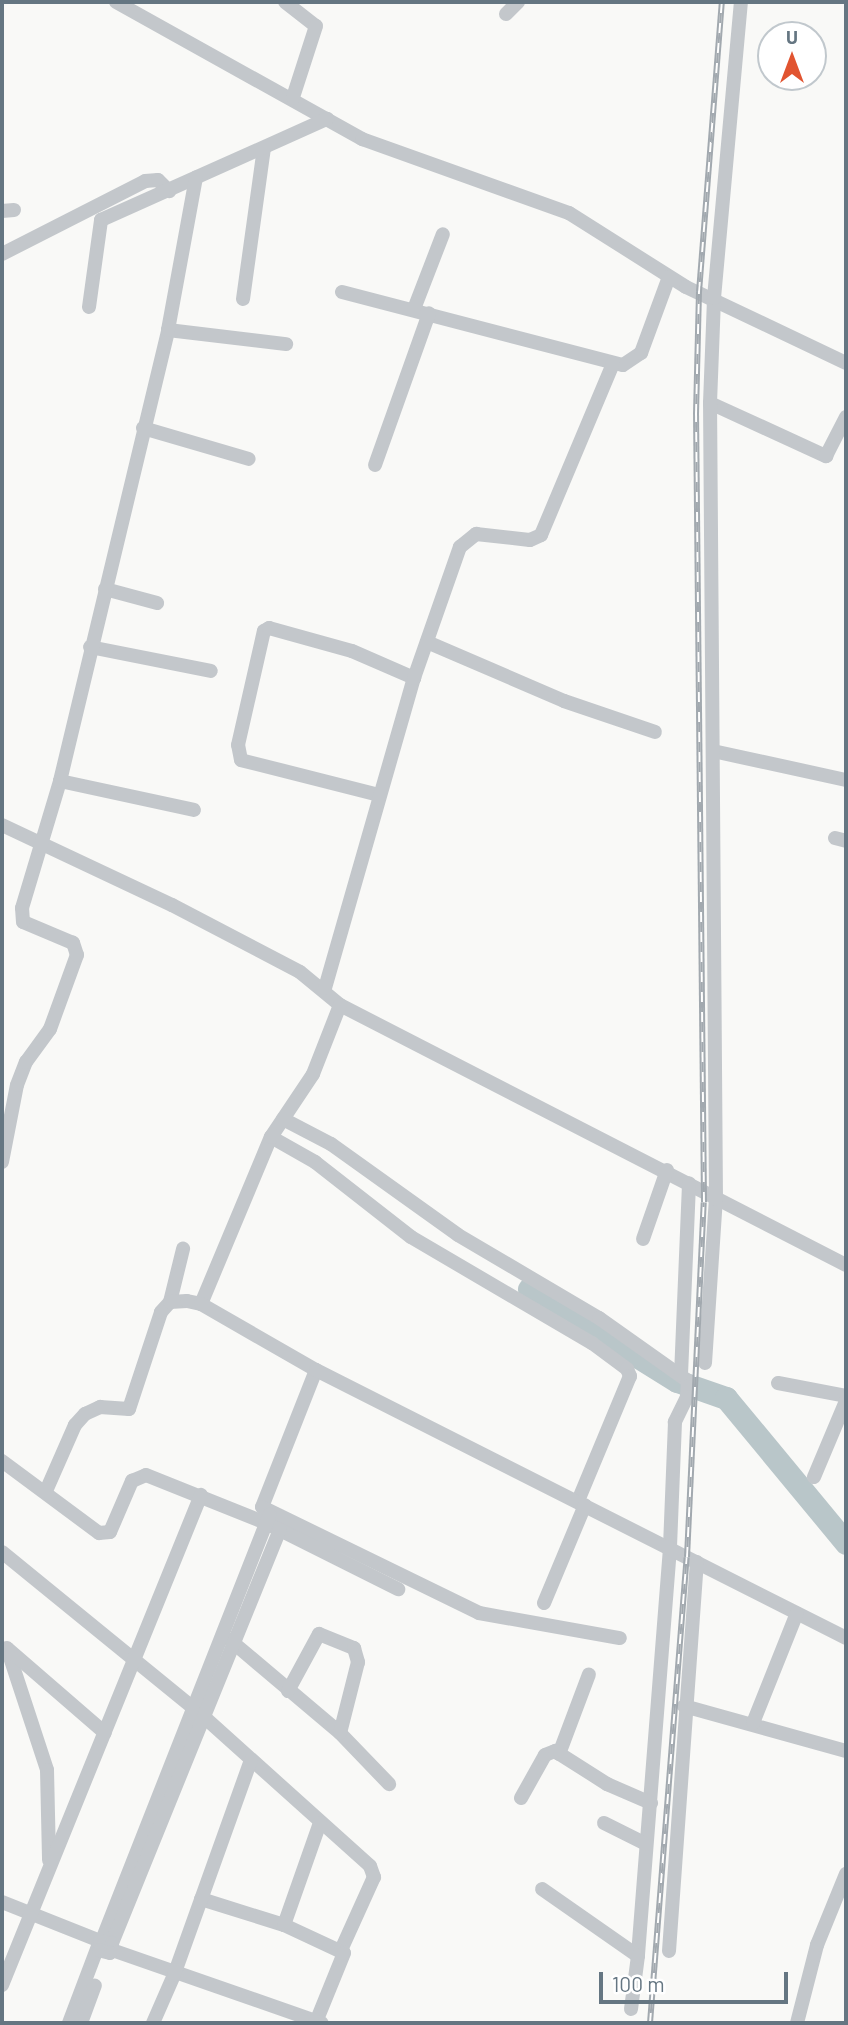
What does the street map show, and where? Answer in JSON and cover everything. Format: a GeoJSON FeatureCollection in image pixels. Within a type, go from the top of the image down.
{"type":"FeatureCollection","features":[{"type":"Feature","properties":{"kind":"street"},"geometry":{"type":"LineString","coordinates":[[116,2],[378,146],[569,212],[669,277],[846,363]]}},
{"type":"Feature","properties":{"kind":"street"},"geometry":{"type":"LineString","coordinates":[[285,2],[316,26],[298,100]]}},
{"type":"Feature","properties":{"kind":"street"},"geometry":{"type":"LineString","coordinates":[[506,14],[518,2]]}},
{"type":"Feature","properties":{"kind":"street"},"geometry":{"type":"LineString","coordinates":[[705,1363],[716,1199],[710,403],[714,298],[741,2]]}},
{"type":"Feature","properties":{"kind":"street"},"geometry":{"type":"LineString","coordinates":[[89,307],[99,222],[164,186],[197,178],[264,148],[323,117]]}},
{"type":"Feature","properties":{"kind":"street"},"geometry":{"type":"LineString","coordinates":[[243,299],[264,148]]}},
{"type":"Feature","properties":{"kind":"street"},"geometry":{"type":"LineString","coordinates":[[2,1162],[16,1091],[30,1056],[42,1042],[78,955],[73,943],[23,922],[23,908],[58,787],[168,330],[197,178]]}},
{"type":"Feature","properties":{"kind":"street"},"geometry":{"type":"LineString","coordinates":[[2,254],[145,181],[164,186]]}},
{"type":"Feature","properties":{"kind":"street"},"geometry":{"type":"LineString","coordinates":[[414,309],[443,234]]}},
{"type":"Feature","properties":{"kind":"street"},"geometry":{"type":"LineString","coordinates":[[342,292],[429,313],[613,365],[630,363],[641,353],[669,277]]}},
{"type":"Feature","properties":{"kind":"street"},"geometry":{"type":"LineString","coordinates":[[375,465],[429,313]]}},
{"type":"Feature","properties":{"kind":"street"},"geometry":{"type":"LineString","coordinates":[[168,330],[286,344]]}},
{"type":"Feature","properties":{"kind":"street"},"geometry":{"type":"LineString","coordinates":[[325,988],[414,677],[453,563],[467,539],[488,533],[530,540],[541,535],[613,365]]}},
{"type":"Feature","properties":{"kind":"street"},"geometry":{"type":"LineString","coordinates":[[710,403],[826,456],[846,417]]}},
{"type":"Feature","properties":{"kind":"street"},"geometry":{"type":"LineString","coordinates":[[143,428],[249,459]]}},
{"type":"Feature","properties":{"kind":"street"},"geometry":{"type":"LineString","coordinates":[[105,589],[157,603]]}},
{"type":"Feature","properties":{"kind":"street"},"geometry":{"type":"LineString","coordinates":[[379,795],[241,760],[238,745],[264,631],[269,628],[352,652],[414,677]]}},
{"type":"Feature","properties":{"kind":"street"},"geometry":{"type":"LineString","coordinates":[[427,642],[564,701],[655,732]]}},
{"type":"Feature","properties":{"kind":"street"},"geometry":{"type":"LineString","coordinates":[[90,647],[211,671]]}},
{"type":"Feature","properties":{"kind":"street"},"geometry":{"type":"LineString","coordinates":[[713,751],[846,780]]}},
{"type":"Feature","properties":{"kind":"street"},"geometry":{"type":"LineString","coordinates":[[58,787],[194,810]]}},
{"type":"Feature","properties":{"kind":"street"},"geometry":{"type":"LineString","coordinates":[[2,825],[172,905],[325,988],[340,1005],[667,1170],[716,1199],[846,1265]]}},
{"type":"Feature","properties":{"kind":"street"},"geometry":{"type":"LineString","coordinates":[[201,1304],[277,1128],[313,1074],[340,1005]]}},
{"type":"Feature","properties":{"kind":"street"},"geometry":{"type":"LineString","coordinates":[[277,1128],[331,1144],[458,1235],[599,1318],[686,1382]]}},
{"type":"Feature","properties":{"kind":"street"},"geometry":{"type":"LineString","coordinates":[[277,1128],[315,1162],[411,1237],[592,1343],[627,1369],[629,1376],[544,1603]]}},
{"type":"Feature","properties":{"kind":"street"},"geometry":{"type":"LineString","coordinates":[[643,1240],[667,1170]]}},
{"type":"Feature","properties":{"kind":"street"},"geometry":{"type":"LineString","coordinates":[[631,2010],[651,1803],[670,1548],[675,1422],[686,1382],[689,1183]]}},
{"type":"Feature","properties":{"kind":"street"},"geometry":{"type":"LineString","coordinates":[[46,1491],[75,1425],[85,1414],[100,1408],[129,1409],[159,1318],[170,1302],[183,1249]]}},
{"type":"Feature","properties":{"kind":"street"},"geometry":{"type":"LineString","coordinates":[[170,1302],[201,1304],[316,1370],[846,1638]]}},
{"type":"Feature","properties":{"kind":"street"},"geometry":{"type":"LineString","coordinates":[[69,2023],[104,1946],[198,1712],[316,1370]]}},
{"type":"Feature","properties":{"kind":"street"},"geometry":{"type":"LineString","coordinates":[[778,1384],[846,1396]]}},
{"type":"Feature","properties":{"kind":"street"},"geometry":{"type":"LineString","coordinates":[[814,1477],[846,1401]]}},
{"type":"Feature","properties":{"kind":"street"},"geometry":{"type":"LineString","coordinates":[[2,1461],[106,1534],[114,1527],[132,1480],[141,1475],[264,1515],[479,1613],[620,1638]]}},
{"type":"Feature","properties":{"kind":"street"},"geometry":{"type":"LineString","coordinates":[[2,1985],[201,1495]]}},
{"type":"Feature","properties":{"kind":"street"},"geometry":{"type":"LineString","coordinates":[[264,1515],[280,1530],[398,1589]]}},
{"type":"Feature","properties":{"kind":"street"},"geometry":{"type":"LineString","coordinates":[[198,1712],[236,1644],[280,1530]]}},
{"type":"Feature","properties":{"kind":"street"},"geometry":{"type":"LineString","coordinates":[[2,1552],[198,1712],[374,1872],[341,1950]]}},
{"type":"Feature","properties":{"kind":"street"},"geometry":{"type":"LineString","coordinates":[[669,1951],[684,1706],[697,1562]]}},
{"type":"Feature","properties":{"kind":"street"},"geometry":{"type":"LineString","coordinates":[[753,1723],[797,1613]]}},
{"type":"Feature","properties":{"kind":"street"},"geometry":{"type":"LineString","coordinates":[[288,1691],[319,1634],[354,1648],[358,1662],[340,1733]]}},
{"type":"Feature","properties":{"kind":"street"},"geometry":{"type":"LineString","coordinates":[[223,1635],[340,1733],[388,1784]]}},
{"type":"Feature","properties":{"kind":"street"},"geometry":{"type":"LineString","coordinates":[[5,1646],[105,1733]]}},
{"type":"Feature","properties":{"kind":"street"},"geometry":{"type":"LineString","coordinates":[[5,1646],[47,1770],[49,1868]]}},
{"type":"Feature","properties":{"kind":"street"},"geometry":{"type":"LineString","coordinates":[[559,1754],[589,1674]]}},
{"type":"Feature","properties":{"kind":"street"},"geometry":{"type":"LineString","coordinates":[[684,1706],[846,1751]]}},
{"type":"Feature","properties":{"kind":"street"},"geometry":{"type":"LineString","coordinates":[[522,1798],[545,1755],[559,1754],[607,1784],[651,1803]]}},
{"type":"Feature","properties":{"kind":"street"},"geometry":{"type":"LineString","coordinates":[[153,2023],[174,1975],[251,1760]]}},
{"type":"Feature","properties":{"kind":"street"},"geometry":{"type":"LineString","coordinates":[[284,1925],[320,1823]]}},
{"type":"Feature","properties":{"kind":"street"},"geometry":{"type":"LineString","coordinates":[[604,1823],[646,1844]]}},
{"type":"Feature","properties":{"kind":"street"},"geometry":{"type":"LineString","coordinates":[[797,2023],[817,1945],[846,1874]]}},
{"type":"Feature","properties":{"kind":"street"},"geometry":{"type":"LineString","coordinates":[[542,1889],[638,1956]]}},
{"type":"Feature","properties":{"kind":"street"},"geometry":{"type":"LineString","coordinates":[[2,1902],[31,1917],[174,1975],[319,2023],[345,1958],[341,1950],[284,1925],[201,1899]]}},
{"type":"Feature","properties":{"kind":"street"},"geometry":{"type":"LineString","coordinates":[[2,1909],[31,1917]]}},
{"type":"Feature","properties":{"kind":"street"},"geometry":{"type":"LineString","coordinates":[[81,2023],[104,1946]]}},
{"type":"Feature","properties":{"kind":"waterway"},"geometry":{"type":"LineString","coordinates":[[529,1289],[677,1381],[726,1398],[846,1543]]}},
{"type":"Feature","properties":{"kind":"railway"},"geometry":{"type":"LineString","coordinates":[[650,2023],[687,1557],[704,1202],[696,414],[699,292],[722,2]]}}]}
